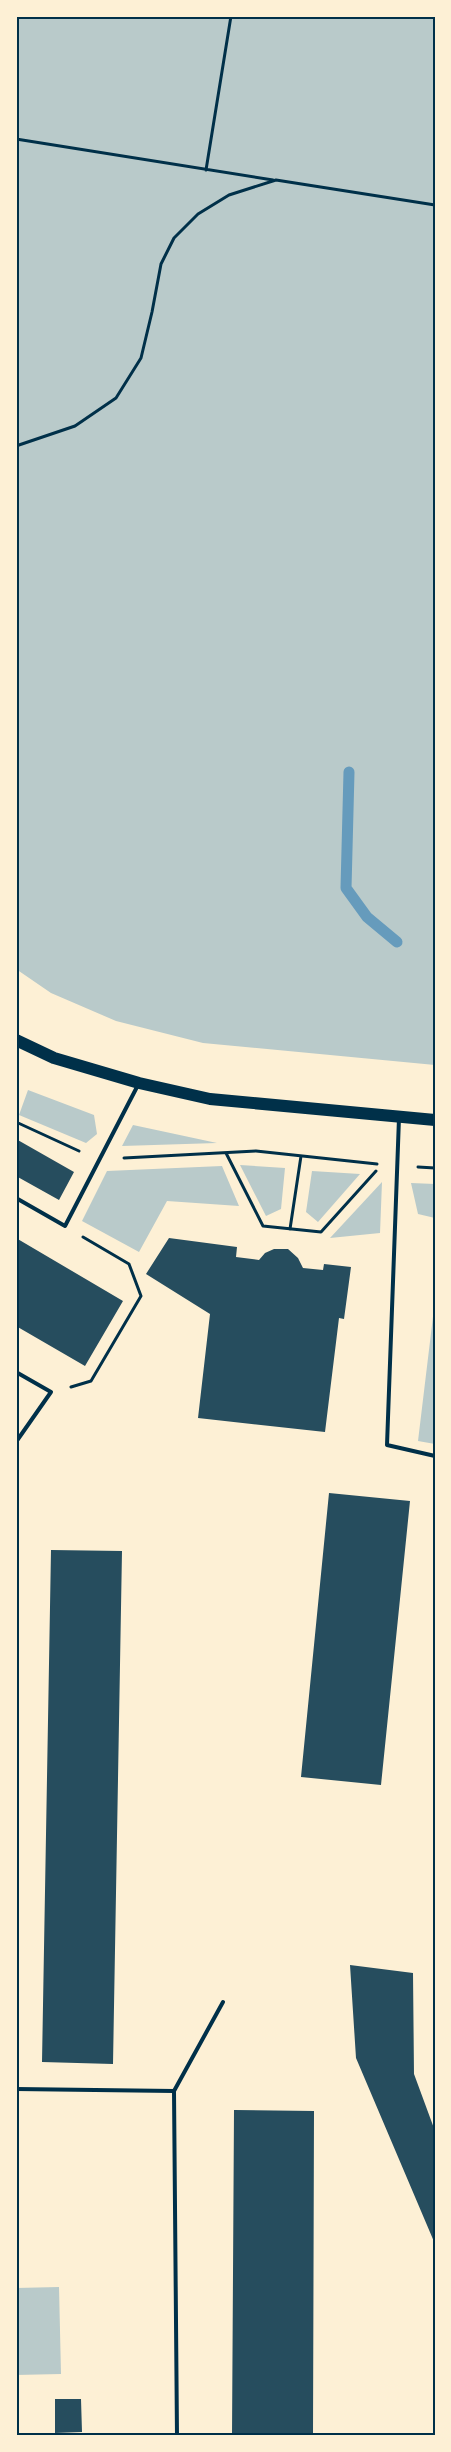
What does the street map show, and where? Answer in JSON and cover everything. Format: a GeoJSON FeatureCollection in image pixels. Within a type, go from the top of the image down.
{"type":"FeatureCollection","features":[{"type":"Feature","properties":{"kind":"main road"},"geometry":{"type":"LineString","coordinates":[[16,1040],[54,1058],[139,1083],[210,1099],[435,1120]]}},
{"type":"Feature","properties":{"kind":"lane"},"geometry":{"type":"LineString","coordinates":[[16,1198],[66,1226],[139,1083]]}},
{"type":"Feature","properties":{"kind":"lane"},"geometry":{"type":"LineString","coordinates":[[400,1118],[387,1445],[435,1456]]}},
{"type":"Feature","properties":{"kind":"lane"},"geometry":{"type":"LineString","coordinates":[[16,1372],[51,1392],[16,1442]]}},
{"type":"Feature","properties":{"kind":"lane"},"geometry":{"type":"LineString","coordinates":[[177,2436],[174,2091],[224,2002]]}},
{"type":"Feature","properties":{"kind":"lane"},"geometry":{"type":"LineString","coordinates":[[16,2089],[174,2091]]}},
{"type":"Feature","properties":{"kind":"path"},"geometry":{"type":"LineString","coordinates":[[206,170],[231,16]]}},
{"type":"Feature","properties":{"kind":"path"},"geometry":{"type":"LineString","coordinates":[[16,139],[435,205]]}},
{"type":"Feature","properties":{"kind":"path"},"geometry":{"type":"LineString","coordinates":[[16,446],[75,426],[116,398],[141,358],[152,312],[160,264],[174,238],[198,214],[228,195],[276,180]]}},
{"type":"Feature","properties":{"kind":"path"},"geometry":{"type":"LineString","coordinates":[[16,1122],[100,1160],[256,1151],[381,1164],[321,1232],[263,1226],[226,1153]]}},
{"type":"Feature","properties":{"kind":"path"},"geometry":{"type":"LineString","coordinates":[[16,1127],[25,1126]]}},
{"type":"Feature","properties":{"kind":"path"},"geometry":{"type":"LineString","coordinates":[[290,1229],[301,1156]]}},
{"type":"Feature","properties":{"kind":"path"},"geometry":{"type":"LineString","coordinates":[[397,1166],[435,1168]]}},
{"type":"Feature","properties":{"kind":"path"},"geometry":{"type":"LineString","coordinates":[[51,1392],[91,1381],[140,1296],[129,1264],[66,1226]]}},
{"type":"Feature","properties":{"kind":"shaded area"},"geometry":{"type":"Polygon","coordinates":[[[16,16],[435,16],[435,1065],[203,1043],[116,1021],[51,993],[16,969],[16,16]]]}},
{"type":"Feature","properties":{"kind":"shaded area"},"geometry":{"type":"Polygon","coordinates":[[[28,1090],[94,1115],[97,1134],[86,1143],[19,1115],[28,1090]]]}},
{"type":"Feature","properties":{"kind":"shaded area"},"geometry":{"type":"Polygon","coordinates":[[[133,1125],[217,1143],[122,1146],[133,1125]]]}},
{"type":"Feature","properties":{"kind":"shaded area"},"geometry":{"type":"Polygon","coordinates":[[[240,1165],[285,1168],[281,1209],[266,1216],[240,1165]]]}},
{"type":"Feature","properties":{"kind":"shaded area"},"geometry":{"type":"Polygon","coordinates":[[[222,1166],[239,1206],[167,1201],[139,1252],[82,1221],[107,1171],[222,1166]]]}},
{"type":"Feature","properties":{"kind":"shaded area"},"geometry":{"type":"Polygon","coordinates":[[[312,1171],[360,1174],[318,1222],[306,1212],[312,1171]]]}},
{"type":"Feature","properties":{"kind":"shaded area"},"geometry":{"type":"Polygon","coordinates":[[[382,1182],[380,1233],[330,1238],[382,1182]]]}},
{"type":"Feature","properties":{"kind":"shaded area"},"geometry":{"type":"Polygon","coordinates":[[[411,1183],[435,1184],[435,1218],[418,1214],[411,1183]]]}},
{"type":"Feature","properties":{"kind":"shaded area"},"geometry":{"type":"Polygon","coordinates":[[[435,1300],[435,1444],[418,1441],[435,1300]]]}},
{"type":"Feature","properties":{"kind":"shaded area"},"geometry":{"type":"Polygon","coordinates":[[[59,2287],[61,2374],[16,2375],[16,2288],[59,2287]]]}},
{"type":"Feature","properties":{"kind":"building"},"geometry":{"type":"Polygon","coordinates":[[[16,1139],[74,1172],[59,1200],[16,1176],[16,1139]]]}},
{"type":"Feature","properties":{"kind":"building"},"geometry":{"type":"Polygon","coordinates":[[[16,1238],[123,1301],[85,1366],[16,1326],[16,1238]]]}},
{"type":"Feature","properties":{"kind":"building"},"geometry":{"type":"Polygon","coordinates":[[[169,1238],[237,1247],[236,1257],[259,1260],[265,1253],[274,1249],[288,1249],[298,1258],[303,1268],[323,1270],[324,1264],[351,1267],[344,1319],[339,1318],[325,1432],[198,1418],[210,1314],[146,1274],[169,1238]]]}},
{"type":"Feature","properties":{"kind":"building"},"geometry":{"type":"Polygon","coordinates":[[[329,1493],[410,1501],[381,1785],[301,1777],[329,1493]]]}},
{"type":"Feature","properties":{"kind":"building"},"geometry":{"type":"Polygon","coordinates":[[[51,1550],[122,1551],[113,2064],[42,2062],[51,1550]]]}},
{"type":"Feature","properties":{"kind":"building"},"geometry":{"type":"Polygon","coordinates":[[[350,1965],[413,1973],[414,2074],[435,2131],[435,2244],[356,2058],[350,1965]]]}},
{"type":"Feature","properties":{"kind":"building"},"geometry":{"type":"Polygon","coordinates":[[[234,2110],[314,2111],[313,2436],[232,2436],[234,2110]]]}},
{"type":"Feature","properties":{"kind":"building"},"geometry":{"type":"Polygon","coordinates":[[[55,2399],[81,2399],[82,2432],[55,2433],[55,2399]]]}},
{"type":"Feature","properties":{"kind":"waterway"},"geometry":{"type":"LineString","coordinates":[[349,772],[346,888],[367,917],[397,942]]}}]}
